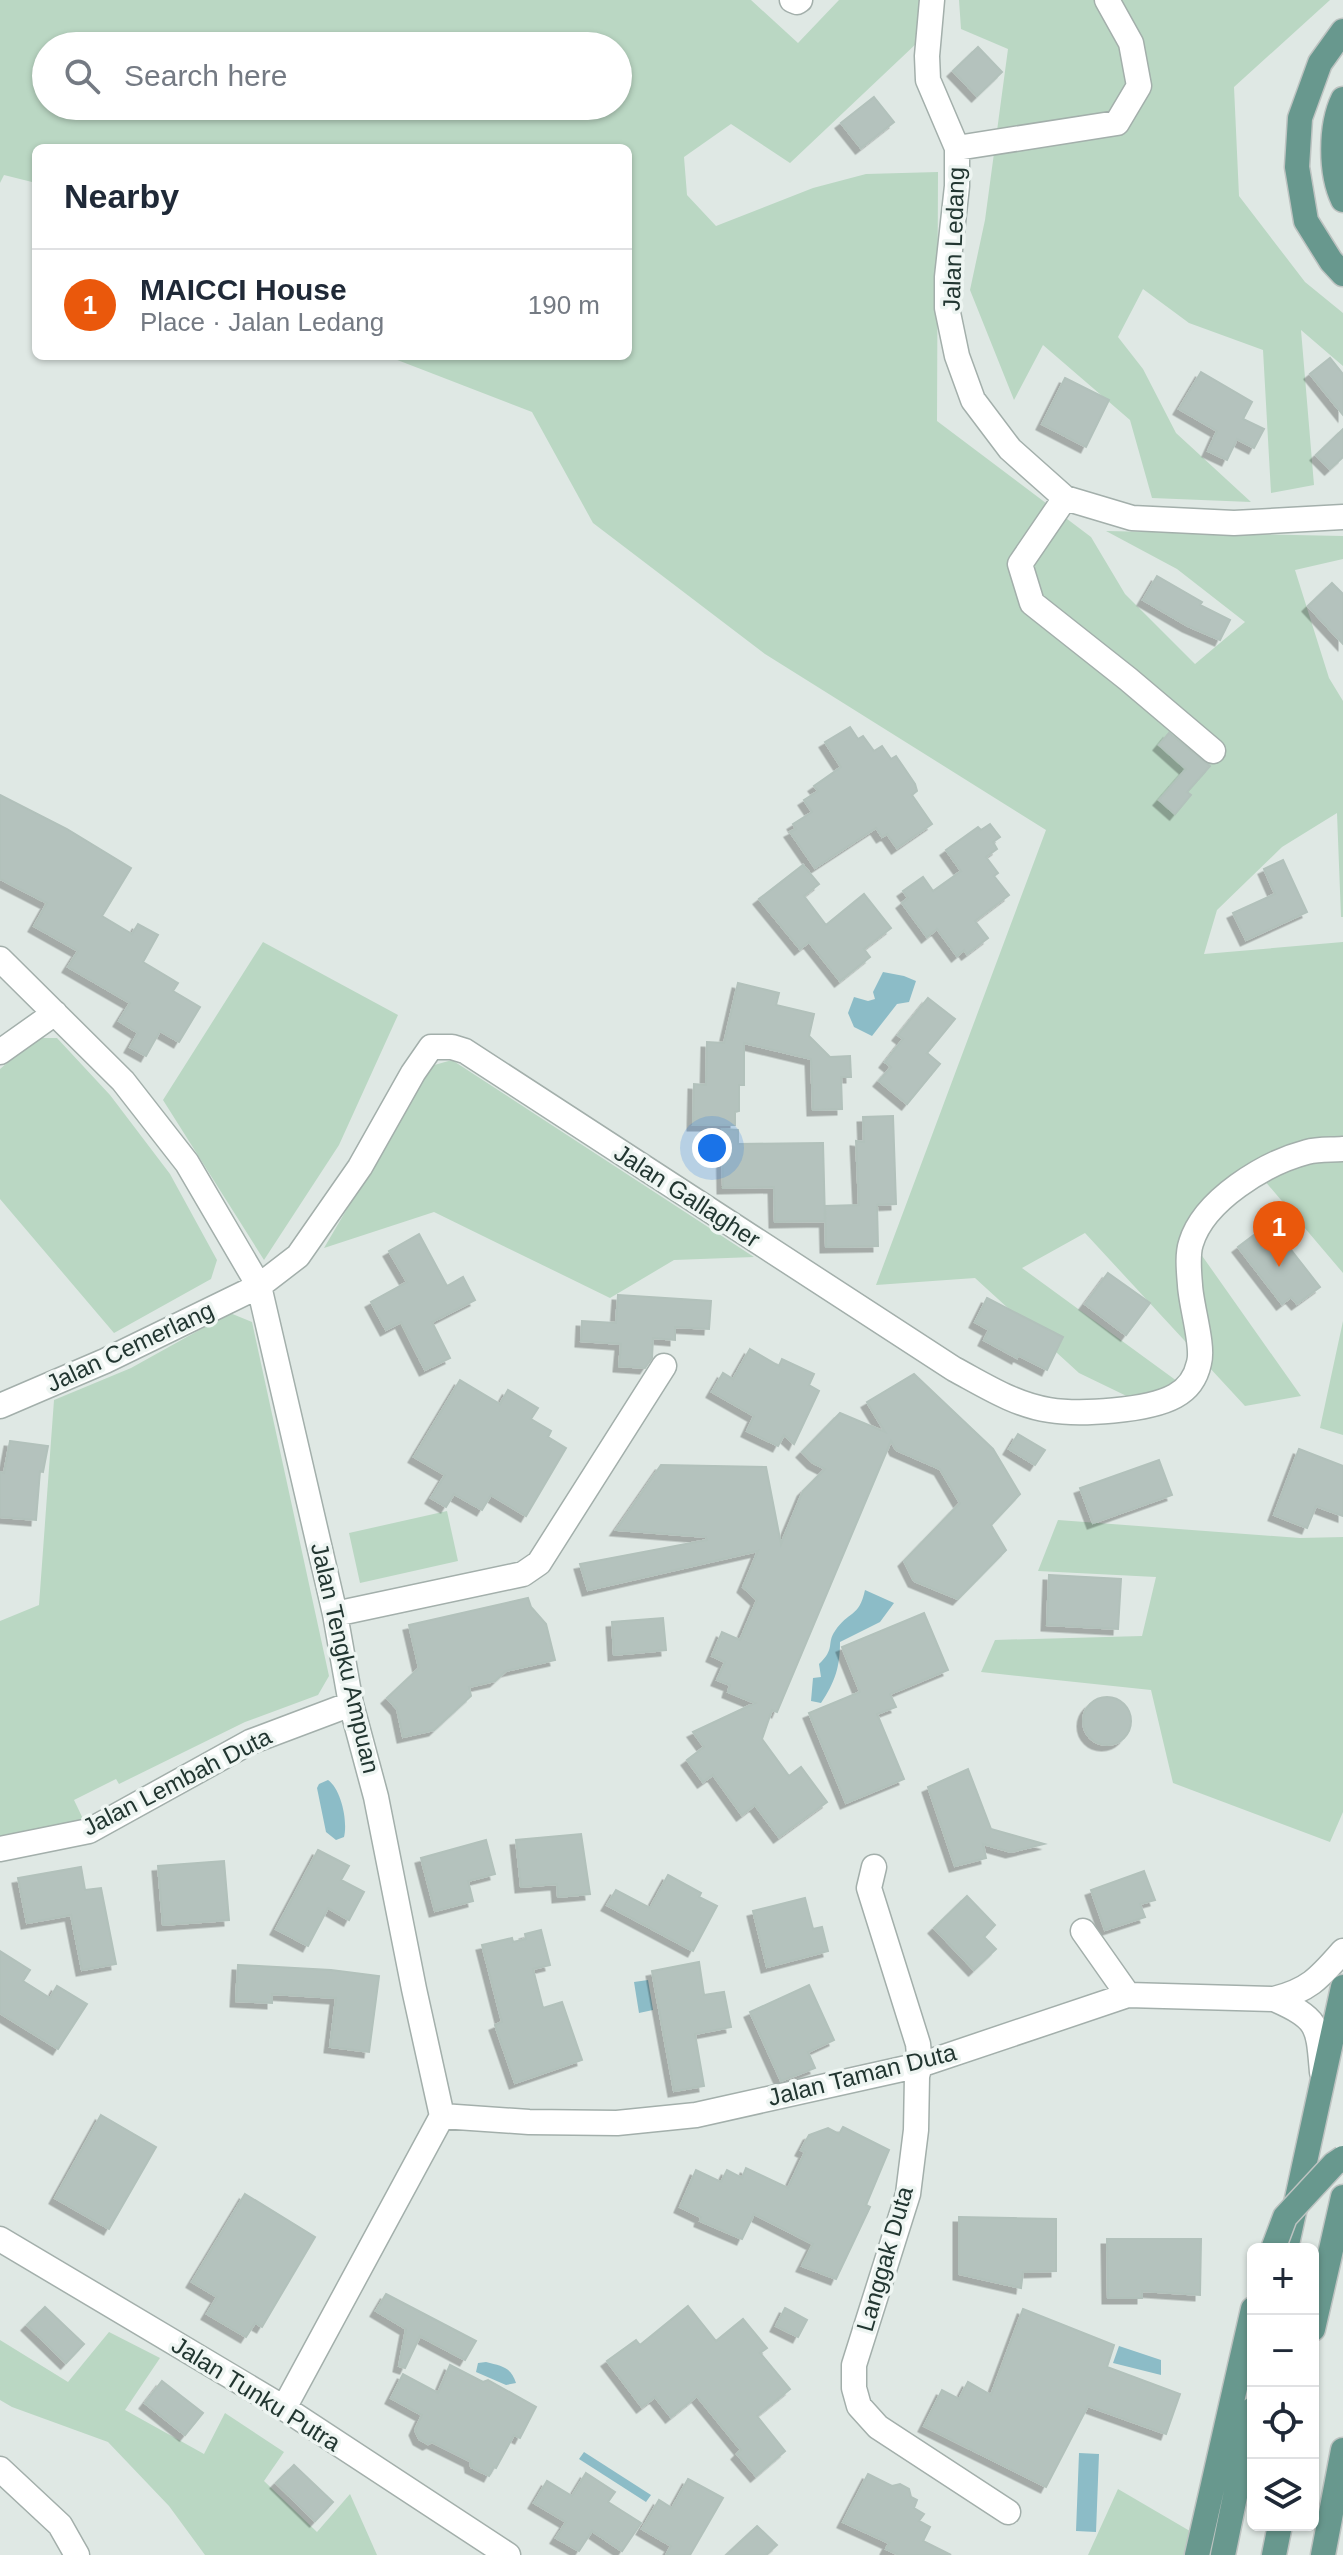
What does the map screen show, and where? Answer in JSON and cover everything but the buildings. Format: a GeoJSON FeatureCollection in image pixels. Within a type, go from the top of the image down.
{"type":"FeatureCollection","features":[{"type":"Feature","properties":{"kind":"main road"},"geometry":{"type":"LineString","coordinates":[[1343,31],[1320,63],[1300,118],[1297,167],[1306,221],[1343,274]]}},
{"type":"Feature","properties":{"kind":"main road"},"geometry":{"type":"LineString","coordinates":[[1343,99],[1337,111],[1335,142],[1337,187],[1343,200]]}},
{"type":"Feature","properties":{"kind":"main road"},"geometry":{"type":"LineString","coordinates":[[1287,2243],[1343,1987]]}},
{"type":"Feature","properties":{"kind":"main road"},"geometry":{"type":"LineString","coordinates":[[1275,2243],[1285,2217],[1343,2158]]}},
{"type":"Feature","properties":{"kind":"main road"},"geometry":{"type":"LineString","coordinates":[[1316,2315],[1343,2197]]}},
{"type":"Feature","properties":{"kind":"main road"},"geometry":{"type":"LineString","coordinates":[[1197,2555],[1252,2315]]}},
{"type":"Feature","properties":{"kind":"main road"},"geometry":{"type":"LineString","coordinates":[[1223,2555],[1247,2438]]}},
{"type":"Feature","properties":{"kind":"main road"},"geometry":{"type":"LineString","coordinates":[[1323,2555],[1343,2450]]}},
{"type":"Feature","properties":{"kind":"main road"},"geometry":{"type":"LineString","coordinates":[[1274,2555],[1279,2531]]}},
{"type":"Feature","properties":{"kind":"street"},"geometry":{"type":"LineString","coordinates":[[792,0],[800,0]]}},
{"type":"Feature","properties":{"kind":"street","name":"Jalan Ledang"},"geometry":{"type":"LineString","coordinates":[[932,0],[928,80],[957,148],[947,308],[957,356],[973,400],[1010,449],[1065,498],[1132,518],[1234,523],[1343,517]]}},
{"type":"Feature","properties":{"kind":"street"},"geometry":{"type":"LineString","coordinates":[[957,148],[1117,123],[1139,86],[1131,43],[1107,0]]}},
{"type":"Feature","properties":{"kind":"street"},"geometry":{"type":"LineString","coordinates":[[1065,498],[1020,564],[1032,603],[1213,751]]}},
{"type":"Feature","properties":{"kind":"street","name":"Jalan Tengku Ampuan"},"geometry":{"type":"LineString","coordinates":[[0,959],[123,1081],[187,1163],[259,1286],[335,1614],[351,1704],[380,1812],[442,2116]]}},
{"type":"Feature","properties":{"kind":"street"},"geometry":{"type":"LineString","coordinates":[[0,1052],[55,1013]]}},
{"type":"Feature","properties":{"kind":"street","name":"Jalan Gallagher"},"geometry":{"type":"LineString","coordinates":[[259,1286],[298,1256],[360,1167],[431,1047],[452,1047],[465,1051],[954,1369],[1006,1397],[1047,1410],[1093,1413],[1152,1404],[1175,1396],[1193,1381],[1201,1360],[1190,1288],[1190,1245],[1200,1220],[1230,1191],[1273,1165],[1307,1152],[1343,1149]]}},
{"type":"Feature","properties":{"kind":"street","name":"Jalan Cemerlang"},"geometry":{"type":"LineString","coordinates":[[0,1406],[105,1361],[259,1286]]}},
{"type":"Feature","properties":{"kind":"street"},"geometry":{"type":"LineString","coordinates":[[335,1614],[523,1574],[539,1563],[664,1366]]}},
{"type":"Feature","properties":{"kind":"street","name":"Jalan Lembah Duta"},"geometry":{"type":"LineString","coordinates":[[0,1849],[89,1831],[250,1742],[351,1704]]}},
{"type":"Feature","properties":{"kind":"street","name":"Langgak Duta"},"geometry":{"type":"LineString","coordinates":[[865,1875],[918,2044],[920,2065],[908,2194],[854,2365],[854,2388],[859,2406],[878,2427],[1008,2512]]}},
{"type":"Feature","properties":{"kind":"street"},"geometry":{"type":"LineString","coordinates":[[1083,1931],[1128,1995]]}},
{"type":"Feature","properties":{"kind":"street","name":"Jalan Taman Duta"},"geometry":{"type":"LineString","coordinates":[[442,2116],[529,2122],[617,2123],[696,2115],[920,2065],[1128,1995],[1274,1999],[1315,1983],[1343,1951]]}},
{"type":"Feature","properties":{"kind":"street","name":"Jalan Taman Duta"},"geometry":{"type":"LineString","coordinates":[[1274,1999],[1302,2011],[1314,2024],[1319,2034],[1322,2078]]}},
{"type":"Feature","properties":{"kind":"street"},"geometry":{"type":"LineString","coordinates":[[284,2408],[442,2116]]}},
{"type":"Feature","properties":{"kind":"street","name":"Jalan Tunku Putra"},"geometry":{"type":"LineString","coordinates":[[0,2239],[284,2408],[475,2546],[508,2555]]}},
{"type":"Feature","properties":{"kind":"street"},"geometry":{"type":"LineString","coordinates":[[0,2469],[60,2525],[77,2555]]}},
{"type":"Feature","properties":{"kind":"green space"},"geometry":{"type":"Polygon","coordinates":[[[0,0],[751,0],[798,43],[839,0],[919,0],[918,42],[790,163],[731,124],[684,157],[687,195],[716,226],[813,188],[866,174],[938,172],[937,421],[1091,537],[1125,594],[1195,664],[1245,622],[1177,569],[1106,531],[1343,536],[1343,559],[1295,570],[1329,678],[1343,701],[1343,917],[1337,813],[1282,847],[1217,910],[1204,954],[1343,942],[1343,1273],[1253,1167],[1186,1233],[1301,1396],[1245,1406],[1085,1233],[1022,1268],[1181,1384],[1139,1402],[1079,1373],[975,1278],[876,1285],[1046,830],[765,654],[593,523],[532,412],[397,360],[632,360],[632,144],[32,144],[32,182],[4,175],[0,183],[0,0]]]}},
{"type":"Feature","properties":{"kind":"green space"},"geometry":{"type":"Polygon","coordinates":[[[959,0],[1330,0],[1234,87],[1239,196],[1305,282],[1343,313],[1343,366],[1301,330],[1314,485],[1271,493],[1263,350],[1189,323],[1143,289],[1118,337],[1143,369],[1176,433],[1251,502],[1152,498],[1130,420],[1043,345],[1014,400],[970,290],[985,220],[1008,49],[961,29],[959,0]]]}},
{"type":"Feature","properties":{"kind":"green space"},"geometry":{"type":"Polygon","coordinates":[[[263,942],[398,1015],[339,1145],[264,1260],[163,1100],[263,942]]]}},
{"type":"Feature","properties":{"kind":"green space"},"geometry":{"type":"Polygon","coordinates":[[[36,1038],[57,1038],[110,1095],[170,1174],[217,1260],[211,1279],[114,1333],[0,1199],[0,1069],[36,1038]]]}},
{"type":"Feature","properties":{"kind":"green space"},"geometry":{"type":"Polygon","coordinates":[[[452,1060],[754,1257],[674,1260],[610,1298],[434,1212],[324,1248],[431,1066],[452,1060]]]}},
{"type":"Feature","properties":{"kind":"green space"},"geometry":{"type":"Polygon","coordinates":[[[230,1313],[252,1322],[329,1676],[318,1695],[245,1722],[119,1784],[116,1779],[74,1800],[85,1823],[0,1839],[0,1621],[39,1605],[54,1400],[131,1368],[230,1313]]]}},
{"type":"Feature","properties":{"kind":"green space"},"geometry":{"type":"Polygon","coordinates":[[[1343,1321],[1343,1435],[1320,1428],[1343,1321]]]}},
{"type":"Feature","properties":{"kind":"green space"},"geometry":{"type":"Polygon","coordinates":[[[447,1511],[458,1561],[360,1583],[349,1533],[447,1511]]]}},
{"type":"Feature","properties":{"kind":"green space"},"geometry":{"type":"Polygon","coordinates":[[[1058,1520],[1300,1538],[1343,1537],[1343,1812],[1330,1842],[1173,1783],[1151,1690],[981,1672],[995,1640],[1142,1636],[1156,1577],[1038,1571],[1058,1520]]]}},
{"type":"Feature","properties":{"kind":"green space"},"geometry":{"type":"Polygon","coordinates":[[[109,2332],[160,2358],[125,2410],[204,2454],[225,2413],[284,2452],[264,2481],[317,2532],[350,2494],[377,2555],[205,2555],[169,2506],[108,2442],[0,2400],[0,2340],[68,2382],[109,2332]]]}},
{"type":"Feature","properties":{"kind":"green space"},"geometry":{"type":"Polygon","coordinates":[[[1118,2489],[1195,2534],[1189,2555],[1088,2555],[1118,2489]]]}},
{"type":"Feature","properties":{"kind":"water"},"geometry":{"type":"Polygon","coordinates":[[[883,972],[916,981],[909,1002],[897,1004],[872,1036],[854,1027],[848,1013],[854,997],[868,1001],[875,999],[873,992],[883,972]]]}},
{"type":"Feature","properties":{"kind":"water"},"geometry":{"type":"Polygon","coordinates":[[[865,1590],[894,1603],[880,1622],[840,1642],[838,1667],[830,1688],[821,1703],[811,1701],[813,1678],[821,1677],[819,1664],[829,1650],[832,1635],[860,1605],[865,1590]]]}},
{"type":"Feature","properties":{"kind":"water"},"geometry":{"type":"Polygon","coordinates":[[[328,1780],[337,1790],[344,1814],[344,1837],[336,1840],[326,1832],[317,1788],[328,1780]]]}},
{"type":"Feature","properties":{"kind":"water"},"geometry":{"type":"Polygon","coordinates":[[[648,1980],[653,2010],[639,2013],[634,1982],[648,1980]]]}},
{"type":"Feature","properties":{"kind":"water"},"geometry":{"type":"Polygon","coordinates":[[[1119,2346],[1161,2360],[1161,2375],[1113,2363],[1119,2346]]]}},
{"type":"Feature","properties":{"kind":"water"},"geometry":{"type":"Polygon","coordinates":[[[486,2362],[509,2370],[516,2383],[506,2385],[476,2372],[478,2363],[486,2362]]]}},
{"type":"Feature","properties":{"kind":"water"},"geometry":{"type":"Polygon","coordinates":[[[584,2452],[651,2495],[646,2502],[579,2459],[584,2452]]]}},
{"type":"Feature","properties":{"kind":"water"},"geometry":{"type":"Polygon","coordinates":[[[1079,2453],[1099,2454],[1096,2532],[1076,2531],[1079,2453]]]}},
{"type":"Feature","properties":{"kind":"place","name":"MAICCI House"},"geometry":{"type":"Point","coordinates":[1279,1267]}}]}
